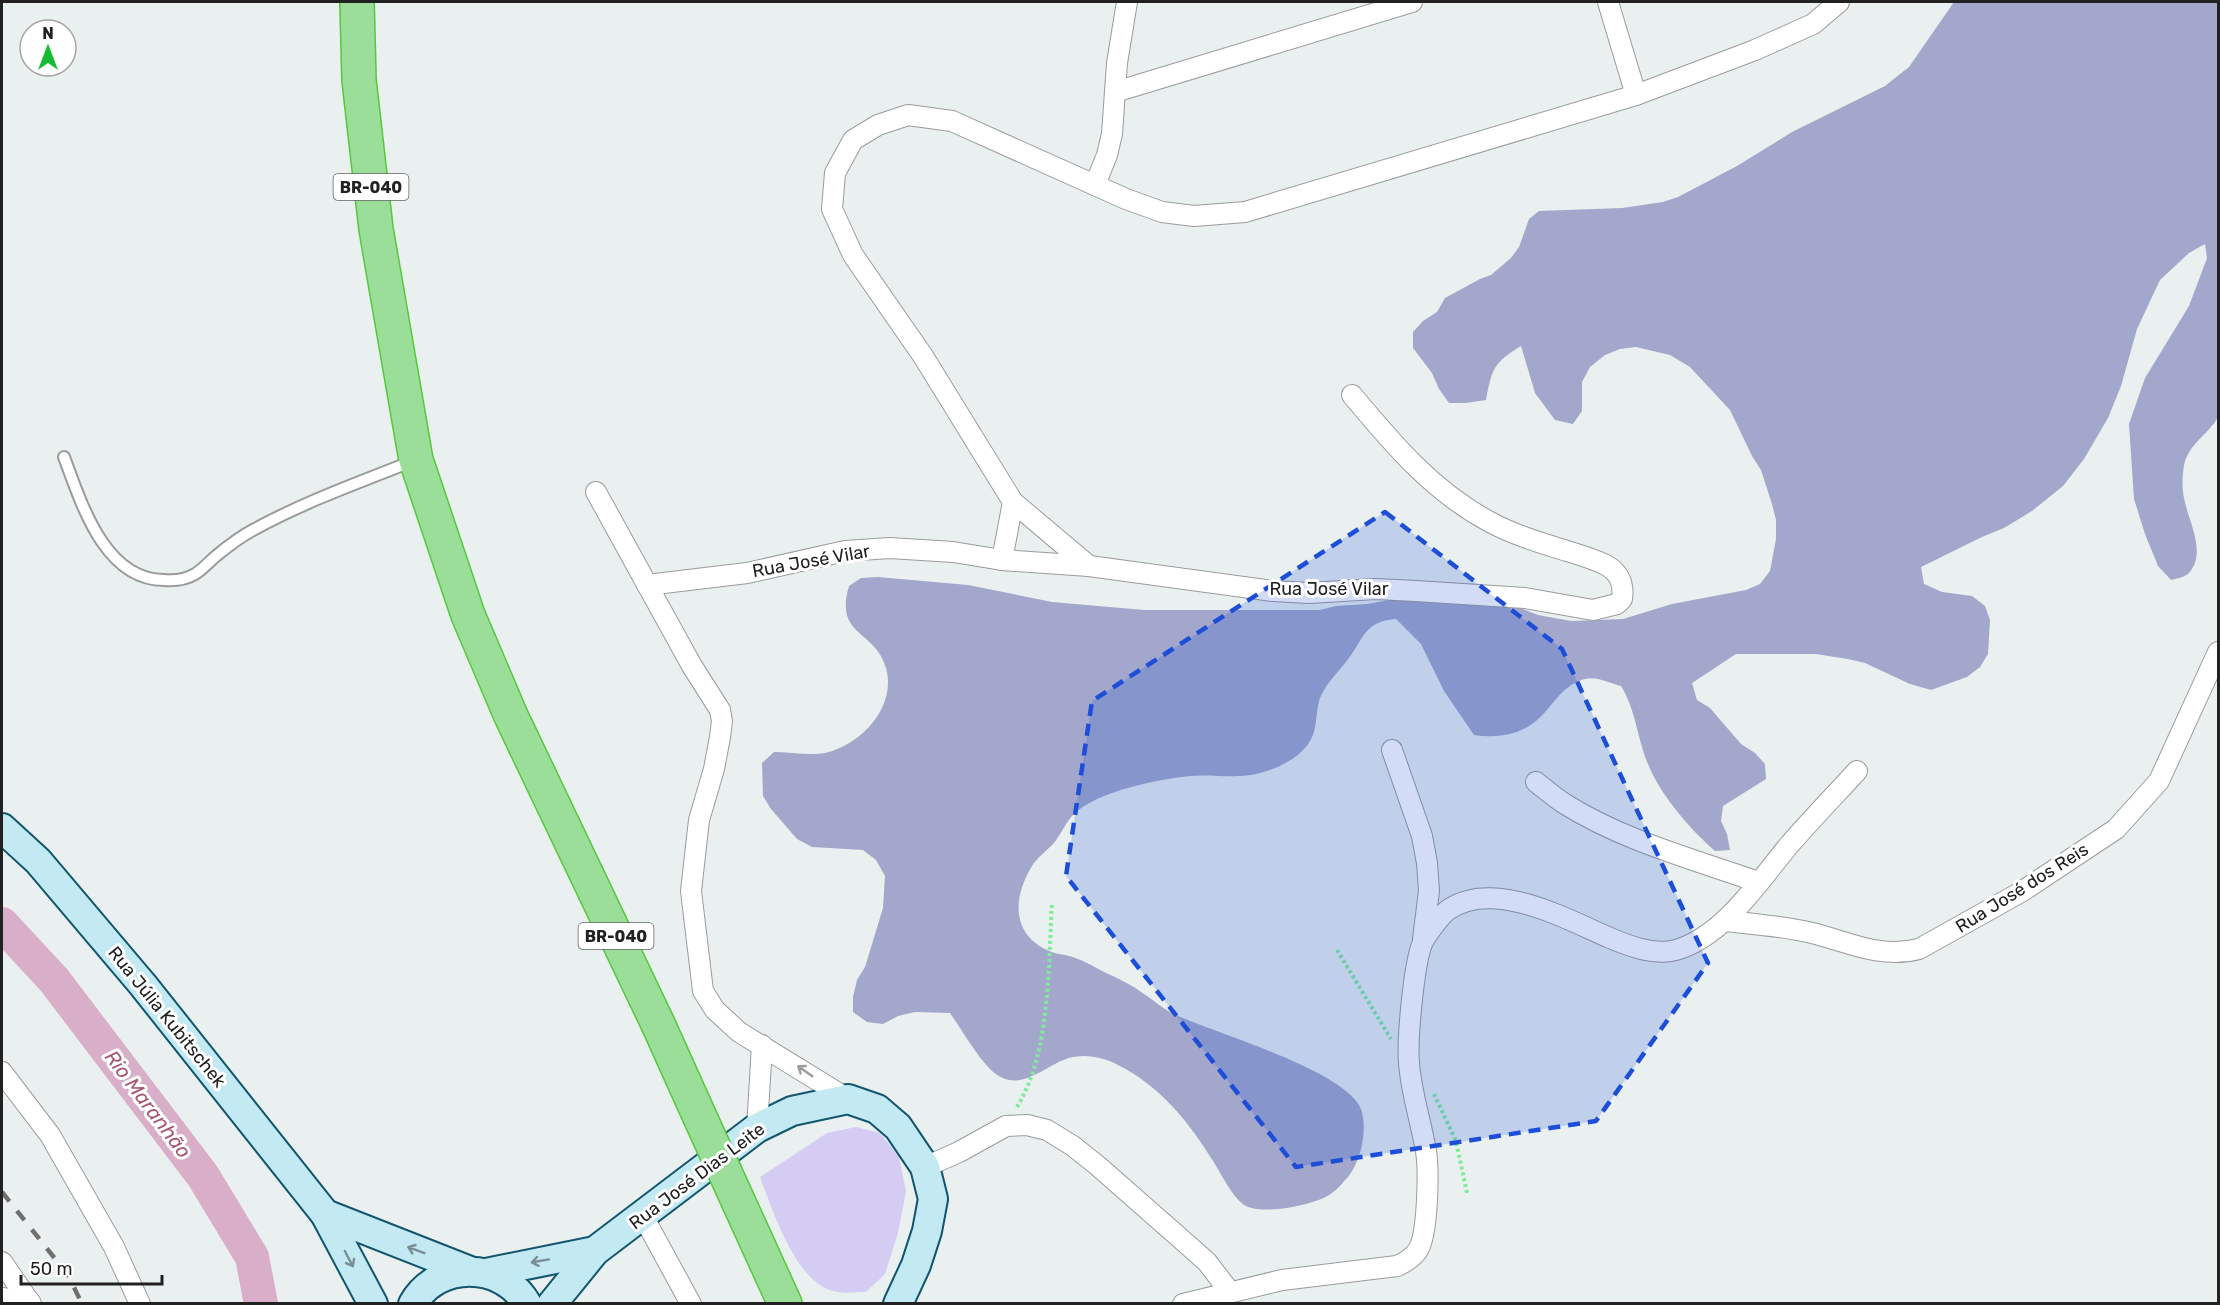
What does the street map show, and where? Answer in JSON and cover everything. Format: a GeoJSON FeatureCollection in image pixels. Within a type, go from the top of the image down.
{"type":"FeatureCollection","features":[{"type":"Feature","properties":{"kind":"highway","name":"BR-040"},"geometry":{"type":"LineString","coordinates":[[357,2],[359,80],[376,229],[416,460],[468,615],[516,726],[658,1024],[785,1304]]}},
{"type":"Feature","properties":{"kind":"main road","name":"Rua Júlia Kubitschek"},"geometry":{"type":"LineString","coordinates":[[2,828],[38,861],[143,985],[325,1214],[373,1304]]}},
{"type":"Feature","properties":{"kind":"main road"},"geometry":{"type":"LineString","coordinates":[[848,1099],[877,1109],[898,1127],[925,1167],[933,1199],[927,1231],[916,1265],[897,1300]]}},
{"type":"Feature","properties":{"kind":"main road","name":"Rua José Dias Leite"},"geometry":{"type":"LineString","coordinates":[[552,1304],[594,1251],[757,1128],[792,1111],[848,1099]]}},
{"type":"Feature","properties":{"kind":"main road"},"geometry":{"type":"LineString","coordinates":[[325,1214],[478,1272],[501,1278],[513,1287],[527,1304]]}},
{"type":"Feature","properties":{"kind":"main road","name":"Rua José Dias Leite"},"geometry":{"type":"LineString","coordinates":[[414,1304],[420,1292],[434,1281],[452,1273],[478,1272],[594,1251]]}},
{"type":"Feature","properties":{"kind":"street"},"geometry":{"type":"LineString","coordinates":[[1095,185],[1109,144],[1127,2]]}},
{"type":"Feature","properties":{"kind":"street"},"geometry":{"type":"LineString","coordinates":[[1114,92],[1412,2]]}},
{"type":"Feature","properties":{"kind":"street"},"geometry":{"type":"LineString","coordinates":[[1608,2],[1636,95]]}},
{"type":"Feature","properties":{"kind":"street"},"geometry":{"type":"LineString","coordinates":[[1089,566],[1013,502],[923,356],[853,255],[832,209],[835,173],[853,140],[878,125],[908,115],[952,121],[1126,199],[1162,212],[1194,216],[1245,212],[1636,95],[1755,50],[1812,24],[1839,2]]}},
{"type":"Feature","properties":{"kind":"street","name":"Rua José Vilar"},"geometry":{"type":"LineString","coordinates":[[647,585],[747,573],[826,555],[865,549],[922,549],[1002,560],[1089,566],[1273,591],[1309,593],[1376,589],[1416,591],[1525,598],[1593,610],[1617,604],[1622,599],[1622,580],[1606,565],[1537,542],[1490,523],[1449,496],[1422,474],[1396,447],[1352,395]]}},
{"type":"Feature","properties":{"kind":"street"},"geometry":{"type":"LineString","coordinates":[[596,492],[692,666],[714,697],[720,710],[722,721],[714,769],[699,820],[692,891],[703,991],[715,1010],[739,1032],[848,1099]]}},
{"type":"Feature","properties":{"kind":"street"},"geometry":{"type":"LineString","coordinates":[[1002,560],[1013,502]]}},
{"type":"Feature","properties":{"kind":"street","name":"Rua José dos Reis"},"geometry":{"type":"LineString","coordinates":[[1725,921],[1779,926],[1882,952],[1902,954],[1919,949],[2021,892],[2116,829],[2159,781],[2218,652]]}},
{"type":"Feature","properties":{"kind":"street"},"geometry":{"type":"LineString","coordinates":[[1183,1304],[1282,1280],[1397,1266],[1408,1262],[1419,1248],[1427,1209],[1427,1155],[1409,1063],[1409,1045],[1413,988],[1423,940],[1429,891],[1422,836],[1392,750]]}},
{"type":"Feature","properties":{"kind":"street"},"geometry":{"type":"LineString","coordinates":[[1423,940],[1446,911],[1466,900],[1488,897],[1517,902],[1559,916],[1628,945],[1653,951],[1674,951],[1698,941],[1725,921],[1857,771]]}},
{"type":"Feature","properties":{"kind":"street"},"geometry":{"type":"LineString","coordinates":[[1536,782],[1564,804],[1604,826],[1758,882]]}},
{"type":"Feature","properties":{"kind":"street"},"geometry":{"type":"LineString","coordinates":[[757,1128],[762,1045]]}},
{"type":"Feature","properties":{"kind":"street"},"geometry":{"type":"LineString","coordinates":[[2,1072],[50,1135],[114,1247],[140,1304]]}},
{"type":"Feature","properties":{"kind":"street"},"geometry":{"type":"LineString","coordinates":[[925,1167],[959,1152],[1006,1126],[1027,1125],[1047,1130],[1073,1146],[1207,1262],[1230,1292]]}},
{"type":"Feature","properties":{"kind":"street"},"geometry":{"type":"LineString","coordinates":[[643,1216],[690,1304]]}},
{"type":"Feature","properties":{"kind":"street"},"geometry":{"type":"LineString","coordinates":[[2,1262],[30,1303]]}},
{"type":"Feature","properties":{"kind":"street"},"geometry":{"type":"LineString","coordinates":[[2,1298],[30,1303]]}},
{"type":"Feature","properties":{"kind":"lane"},"geometry":{"type":"LineString","coordinates":[[64,457],[87,516],[107,548],[123,566],[140,576],[154,580],[177,581],[195,574],[218,554],[253,530],[312,501],[416,460]]}},
{"type":"Feature","properties":{"kind":"path"},"geometry":{"type":"LineString","coordinates":[[1006,1126],[1024,1095],[1045,1027],[1052,903]]}},
{"type":"Feature","properties":{"kind":"highlighted area"},"geometry":{"type":"Polygon","coordinates":[[[1385,512],[1562,649],[1708,963],[1596,1121],[1296,1167],[1066,876],[1092,701],[1385,512]]]}},
{"type":"Feature","properties":{"kind":"shaded area"},"geometry":{"type":"Polygon","coordinates":[[[1954,2],[2218,2],[2218,417],[2189,452],[2184,466],[2183,494],[2197,547],[2194,566],[2188,574],[2171,580],[2158,566],[2145,534],[2134,499],[2129,424],[2145,378],[2189,306],[2207,258],[2205,244],[2189,253],[2160,280],[2137,329],[2121,386],[2108,418],[2084,459],[2063,486],[2032,511],[2004,528],[1921,567],[1924,584],[1942,592],[1972,596],[1985,606],[1990,620],[1988,654],[1980,667],[1967,677],[1931,690],[1910,684],[1865,663],[1848,659],[1816,654],[1736,654],[1692,683],[1697,700],[1710,708],[1741,744],[1755,753],[1765,764],[1766,779],[1723,806],[1721,821],[1727,834],[1730,850],[1715,851],[1686,822],[1660,788],[1648,764],[1630,705],[1621,686],[1598,679],[1585,679],[1563,691],[1536,721],[1522,730],[1498,736],[1474,735],[1444,691],[1421,644],[1396,619],[1377,623],[1363,636],[1323,692],[1309,743],[1287,762],[1251,775],[1190,776],[1130,787],[1099,798],[1072,816],[1053,844],[1034,863],[1021,890],[1019,913],[1021,924],[1027,934],[1035,943],[1047,950],[1078,959],[1125,982],[1172,1013],[1309,1068],[1334,1082],[1353,1097],[1362,1112],[1364,1128],[1359,1155],[1348,1177],[1325,1197],[1289,1208],[1263,1209],[1244,1205],[1231,1190],[1194,1132],[1172,1106],[1147,1083],[1112,1062],[1093,1057],[1072,1057],[1029,1078],[1010,1080],[1000,1077],[990,1069],[974,1050],[950,1013],[915,1012],[898,1016],[883,1024],[867,1022],[853,1012],[853,997],[857,980],[865,967],[883,908],[885,876],[876,860],[863,850],[812,847],[797,839],[763,796],[762,763],[774,752],[819,754],[838,749],[863,733],[881,710],[888,683],[886,668],[881,655],[851,624],[847,615],[846,603],[849,586],[861,578],[878,577],[968,585],[1052,602],[1144,610],[1320,610],[1400,598],[1449,598],[1520,608],[1538,615],[1571,621],[1623,619],[1672,604],[1746,590],[1760,584],[1770,571],[1776,539],[1776,520],[1772,504],[1761,470],[1730,410],[1690,367],[1670,355],[1636,347],[1620,349],[1605,355],[1590,367],[1582,382],[1582,411],[1573,424],[1555,420],[1535,393],[1521,346],[1499,362],[1495,368],[1486,400],[1449,403],[1432,373],[1413,348],[1413,332],[1423,321],[1437,312],[1445,298],[1491,275],[1511,258],[1519,247],[1529,219],[1539,211],[1622,208],[1663,202],[1678,197],[1737,166],[1792,132],[1885,86],[1909,67],[1954,2]]]}},
{"type":"Feature","properties":{"kind":"shaded area"},"geometry":{"type":"Polygon","coordinates":[[[856,1127],[880,1133],[899,1157],[906,1191],[898,1233],[885,1274],[866,1292],[841,1292],[819,1285],[797,1260],[787,1243],[760,1177],[827,1133],[856,1127]]]}},
{"type":"Feature","properties":{"kind":"waterway","name":"Rio Maranhão"},"geometry":{"type":"LineString","coordinates":[[2,924],[54,980],[203,1176],[252,1257],[261,1304]]}},
{"type":"Feature","properties":{"kind":"railway"},"geometry":{"type":"LineString","coordinates":[[2,1192],[68,1275],[82,1304]]}}]}
